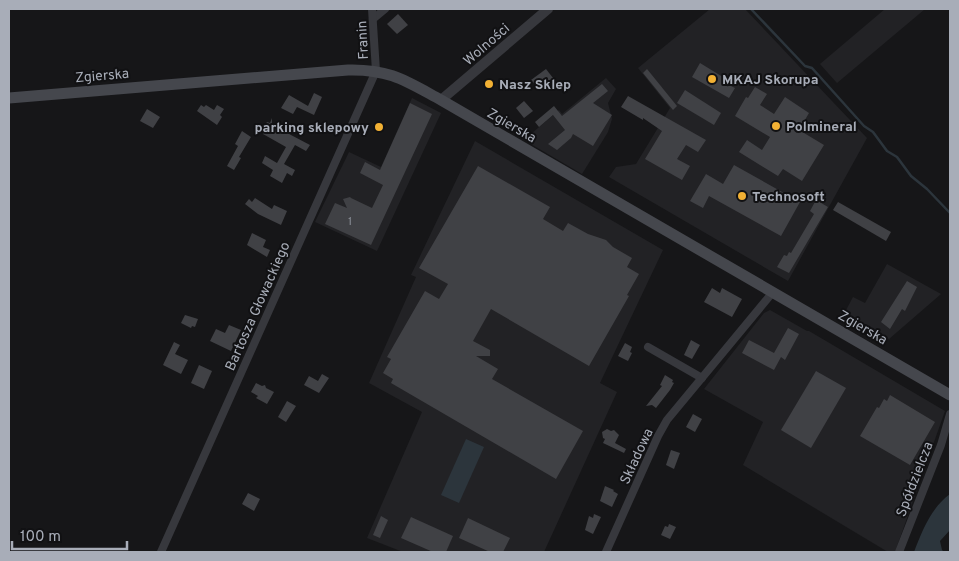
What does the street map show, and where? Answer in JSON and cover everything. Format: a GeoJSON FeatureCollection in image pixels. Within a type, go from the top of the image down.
{"type":"FeatureCollection","features":[{"type":"Feature","properties":{"kind":"main road","name":"Zgierska"},"geometry":{"type":"LineString","coordinates":[[9,98],[348,70],[376,71],[398,77],[441,100],[950,395]]}},
{"type":"Feature","properties":{"kind":"street","name":"Franin"},"geometry":{"type":"LineString","coordinates":[[372,9],[376,71]]}},
{"type":"Feature","properties":{"kind":"street"},"geometry":{"type":"LineString","coordinates":[[373,19],[385,9]]}},
{"type":"Feature","properties":{"kind":"street","name":"Wolności"},"geometry":{"type":"LineString","coordinates":[[441,100],[548,9]]}},
{"type":"Feature","properties":{"kind":"street","name":"Bartosza Głowackiego"},"geometry":{"type":"LineString","coordinates":[[161,552],[376,71]]}},
{"type":"Feature","properties":{"kind":"street","name":"Składowa"},"geometry":{"type":"LineString","coordinates":[[606,552],[667,420],[773,292]]}},
{"type":"Feature","properties":{"kind":"street"},"geometry":{"type":"LineString","coordinates":[[648,347],[702,378]]}},
{"type":"Feature","properties":{"kind":"street","name":"Spółdzielcza"},"geometry":{"type":"LineString","coordinates":[[899,552],[941,445],[950,414]]}},
{"type":"Feature","properties":{"kind":"shaded area"},"geometry":{"type":"Polygon","coordinates":[[[710,9],[745,9],[867,138],[788,281],[609,177],[616,167],[636,164],[670,108],[638,68],[710,9]]]}},
{"type":"Feature","properties":{"kind":"shaded area"},"geometry":{"type":"Polygon","coordinates":[[[885,9],[925,9],[837,83],[820,64],[885,9]]]}},
{"type":"Feature","properties":{"kind":"shaded area"},"geometry":{"type":"Polygon","coordinates":[[[606,78],[616,89],[608,103],[612,119],[608,132],[582,174],[524,140],[559,110],[562,114],[606,78]]]}},
{"type":"Feature","properties":{"kind":"shaded area"},"geometry":{"type":"Polygon","coordinates":[[[412,98],[441,113],[377,251],[315,222],[349,152],[381,167],[412,98]]]}},
{"type":"Feature","properties":{"kind":"shaded area"},"geometry":{"type":"Polygon","coordinates":[[[475,141],[663,250],[600,383],[617,392],[544,552],[403,552],[367,538],[422,412],[369,383],[416,277],[411,275],[475,141]]]}},
{"type":"Feature","properties":{"kind":"shaded area"},"geometry":{"type":"Polygon","coordinates":[[[887,264],[941,294],[889,339],[845,312],[853,297],[865,303],[887,264]]]}},
{"type":"Feature","properties":{"kind":"shaded area"},"geometry":{"type":"Polygon","coordinates":[[[770,310],[945,411],[895,552],[888,552],[743,465],[763,422],[704,389],[764,313],[770,310]]]}},
{"type":"Feature","properties":{"kind":"shaded area"},"geometry":{"type":"Polygon","coordinates":[[[466,439],[484,447],[459,503],[441,495],[466,439]]]}},
{"type":"Feature","properties":{"kind":"shaded area"},"geometry":{"type":"Polygon","coordinates":[[[950,494],[950,530],[940,541],[944,552],[914,552],[932,513],[950,494]]]}},
{"type":"Feature","properties":{"kind":"building"},"geometry":{"type":"Polygon","coordinates":[[[398,14],[408,25],[397,34],[387,24],[398,14]]]}},
{"type":"Feature","properties":{"kind":"building","name":"MKAJ Skorupa"},"geometry":{"type":"Polygon","coordinates":[[[700,63],[731,82],[729,85],[735,88],[729,98],[692,77],[700,63]]]}},
{"type":"Feature","properties":{"kind":"building"},"geometry":{"type":"Polygon","coordinates":[[[546,69],[553,78],[539,89],[531,80],[546,69]]]}},
{"type":"Feature","properties":{"kind":"building"},"geometry":{"type":"Polygon","coordinates":[[[647,69],[677,106],[673,110],[643,73],[647,69]]]}},
{"type":"Feature","properties":{"kind":"building"},"geometry":{"type":"Polygon","coordinates":[[[602,84],[608,91],[593,103],[612,115],[593,146],[573,134],[557,150],[548,144],[565,130],[553,115],[539,127],[535,122],[554,106],[562,116],[602,84]]]}},
{"type":"Feature","properties":{"kind":"building"},"geometry":{"type":"Polygon","coordinates":[[[755,87],[767,94],[760,105],[774,114],[785,97],[809,113],[799,130],[824,145],[802,181],[783,169],[778,176],[739,152],[747,140],[762,150],[770,137],[735,116],[746,97],[748,98],[755,87]]]}},
{"type":"Feature","properties":{"kind":"building"},"geometry":{"type":"Polygon","coordinates":[[[685,90],[721,113],[714,125],[677,103],[685,90]]]}},
{"type":"Feature","properties":{"kind":"building"},"geometry":{"type":"Polygon","coordinates":[[[314,93],[322,97],[314,115],[297,107],[293,114],[281,108],[289,95],[308,106],[314,93]]]}},
{"type":"Feature","properties":{"kind":"building"},"geometry":{"type":"Polygon","coordinates":[[[628,96],[706,140],[698,152],[686,145],[677,159],[690,166],[682,180],[645,159],[662,131],[643,118],[643,120],[621,107],[628,96]]]}},
{"type":"Feature","properties":{"kind":"building"},"geometry":{"type":"Polygon","coordinates":[[[524,101],[533,111],[524,118],[516,108],[524,101]]]}},
{"type":"Feature","properties":{"kind":"building"},"geometry":{"type":"Polygon","coordinates":[[[410,103],[432,114],[371,245],[325,224],[335,203],[347,208],[343,199],[350,197],[372,208],[383,185],[360,173],[365,162],[380,170],[410,103]]]}},
{"type":"Feature","properties":{"kind":"building"},"geometry":{"type":"Polygon","coordinates":[[[201,105],[204,107],[206,105],[214,110],[217,105],[224,109],[217,125],[197,111],[201,105]]]}},
{"type":"Feature","properties":{"kind":"building"},"geometry":{"type":"Polygon","coordinates":[[[147,109],[160,117],[153,128],[140,121],[147,109]]]}},
{"type":"Feature","properties":{"kind":"building"},"geometry":{"type":"Polygon","coordinates":[[[272,118],[272,125],[310,145],[306,151],[295,145],[284,164],[295,170],[292,176],[287,173],[282,183],[270,176],[273,170],[262,163],[265,156],[277,163],[286,147],[263,134],[267,128],[264,127],[267,122],[270,123],[272,118]]]}},
{"type":"Feature","properties":{"kind":"building"},"geometry":{"type":"Polygon","coordinates":[[[242,131],[251,137],[239,157],[241,158],[234,170],[227,166],[238,146],[235,144],[242,131]]]}},
{"type":"Feature","properties":{"kind":"building"},"geometry":{"type":"Polygon","coordinates":[[[734,165],[800,202],[781,236],[709,196],[703,208],[690,201],[706,174],[723,184],[734,165]]]}},
{"type":"Feature","properties":{"kind":"building"},"geometry":{"type":"Polygon","coordinates":[[[478,166],[550,207],[543,219],[563,231],[568,223],[588,234],[606,240],[613,247],[632,258],[627,267],[639,274],[627,295],[629,296],[589,366],[491,309],[473,341],[490,350],[490,356],[476,356],[498,369],[492,379],[583,431],[556,479],[391,383],[393,379],[383,373],[391,359],[387,357],[425,291],[439,299],[448,284],[419,268],[478,166]]]}},
{"type":"Feature","properties":{"kind":"building"},"geometry":{"type":"Polygon","coordinates":[[[255,198],[272,209],[274,205],[287,211],[281,225],[258,214],[245,204],[249,199],[252,202],[255,198]]]}},
{"type":"Feature","properties":{"kind":"building"},"geometry":{"type":"Polygon","coordinates":[[[816,200],[828,207],[789,273],[777,267],[784,255],[787,256],[789,252],[791,253],[814,214],[810,211],[816,200]]]}},
{"type":"Feature","properties":{"kind":"building"},"geometry":{"type":"Polygon","coordinates":[[[838,202],[891,232],[886,241],[833,210],[838,202]]]}},
{"type":"Feature","properties":{"kind":"building"},"geometry":{"type":"Polygon","coordinates":[[[252,233],[266,240],[263,247],[270,250],[267,257],[247,245],[252,233]]]}},
{"type":"Feature","properties":{"kind":"building"},"geometry":{"type":"Polygon","coordinates":[[[907,281],[917,287],[905,311],[902,309],[890,329],[881,322],[907,281]]]}},
{"type":"Feature","properties":{"kind":"building"},"geometry":{"type":"Polygon","coordinates":[[[712,288],[720,293],[722,288],[742,299],[732,317],[704,302],[712,288]]]}},
{"type":"Feature","properties":{"kind":"building"},"geometry":{"type":"Polygon","coordinates":[[[185,315],[198,319],[195,327],[192,326],[191,328],[181,323],[185,315]]]}},
{"type":"Feature","properties":{"kind":"building"},"geometry":{"type":"Polygon","coordinates":[[[229,325],[241,330],[231,351],[210,341],[216,329],[225,333],[229,325]]]}},
{"type":"Feature","properties":{"kind":"building"},"geometry":{"type":"Polygon","coordinates":[[[788,328],[799,334],[785,360],[781,357],[774,370],[742,353],[749,340],[774,353],[788,328]]]}},
{"type":"Feature","properties":{"kind":"building"},"geometry":{"type":"Polygon","coordinates":[[[691,340],[700,345],[692,359],[684,355],[691,340]]]}},
{"type":"Feature","properties":{"kind":"building"},"geometry":{"type":"Polygon","coordinates":[[[174,342],[180,345],[175,354],[188,360],[181,374],[163,365],[174,342]]]}},
{"type":"Feature","properties":{"kind":"building"},"geometry":{"type":"Polygon","coordinates":[[[625,343],[632,347],[630,352],[632,353],[628,361],[618,356],[625,343]]]}},
{"type":"Feature","properties":{"kind":"building"},"geometry":{"type":"Polygon","coordinates":[[[199,365],[212,371],[204,389],[191,383],[199,365]]]}},
{"type":"Feature","properties":{"kind":"building"},"geometry":{"type":"Polygon","coordinates":[[[816,371],[846,388],[811,448],[781,430],[816,371]]]}},
{"type":"Feature","properties":{"kind":"building"},"geometry":{"type":"Polygon","coordinates":[[[322,374],[329,378],[319,393],[304,385],[309,376],[318,381],[322,374]]]}},
{"type":"Feature","properties":{"kind":"building"},"geometry":{"type":"Polygon","coordinates":[[[665,375],[673,380],[672,382],[674,383],[670,390],[656,408],[652,405],[646,406],[662,386],[660,385],[665,375]]]}},
{"type":"Feature","properties":{"kind":"building"},"geometry":{"type":"Polygon","coordinates":[[[256,383],[262,386],[265,385],[266,388],[274,392],[267,404],[256,398],[258,396],[251,392],[256,383]]]}},
{"type":"Feature","properties":{"kind":"building"},"geometry":{"type":"Polygon","coordinates":[[[890,395],[935,422],[910,465],[860,436],[877,407],[879,408],[884,399],[887,401],[890,395]]]}},
{"type":"Feature","properties":{"kind":"building"},"geometry":{"type":"Polygon","coordinates":[[[287,401],[296,406],[286,422],[278,417],[287,401]]]}},
{"type":"Feature","properties":{"kind":"building"},"geometry":{"type":"Polygon","coordinates":[[[693,414],[702,419],[695,432],[686,427],[693,414]]]}},
{"type":"Feature","properties":{"kind":"building"},"geometry":{"type":"Polygon","coordinates":[[[607,429],[614,430],[619,435],[615,443],[626,449],[624,453],[603,443],[605,439],[602,432],[607,429]]]}},
{"type":"Feature","properties":{"kind":"building"},"geometry":{"type":"Polygon","coordinates":[[[671,450],[680,453],[674,469],[666,465],[671,450]]]}},
{"type":"Feature","properties":{"kind":"building"},"geometry":{"type":"Polygon","coordinates":[[[605,486],[618,494],[612,507],[600,501],[605,486]]]}},
{"type":"Feature","properties":{"kind":"building"},"geometry":{"type":"Polygon","coordinates":[[[248,493],[260,499],[254,511],[242,504],[248,493]]]}},
{"type":"Feature","properties":{"kind":"building"},"geometry":{"type":"Polygon","coordinates":[[[594,514],[601,517],[593,534],[585,530],[589,516],[593,518],[594,514]]]}},
{"type":"Feature","properties":{"kind":"building"},"geometry":{"type":"Polygon","coordinates":[[[381,516],[388,520],[380,538],[373,535],[381,516]]]}},
{"type":"Feature","properties":{"kind":"building"},"geometry":{"type":"Polygon","coordinates":[[[411,517],[453,536],[446,552],[433,552],[401,538],[411,517]]]}},
{"type":"Feature","properties":{"kind":"building"},"geometry":{"type":"Polygon","coordinates":[[[468,518],[510,538],[503,552],[490,552],[459,538],[468,518]]]}},
{"type":"Feature","properties":{"kind":"building"},"geometry":{"type":"Polygon","coordinates":[[[669,524],[676,527],[670,539],[661,535],[665,526],[668,527],[669,524]]]}},
{"type":"Feature","properties":{"kind":"waterway"},"geometry":{"type":"LineString","coordinates":[[751,9],[805,66],[812,68],[864,126],[873,132],[887,151],[897,157],[911,176],[927,189],[950,213]]}},
{"type":"Feature","properties":{"kind":"place","name":"MKAJ Skorupa"},"geometry":{"type":"Point","coordinates":[712,79]}},
{"type":"Feature","properties":{"kind":"place","name":"Nasz Sklep"},"geometry":{"type":"Point","coordinates":[489,84]}},
{"type":"Feature","properties":{"kind":"place","name":"Polmineral"},"geometry":{"type":"Point","coordinates":[776,126]}},
{"type":"Feature","properties":{"kind":"place","name":"parking sklepowy"},"geometry":{"type":"Point","coordinates":[379,127]}},
{"type":"Feature","properties":{"kind":"place","name":"Technosoft"},"geometry":{"type":"Point","coordinates":[742,196]}}]}
